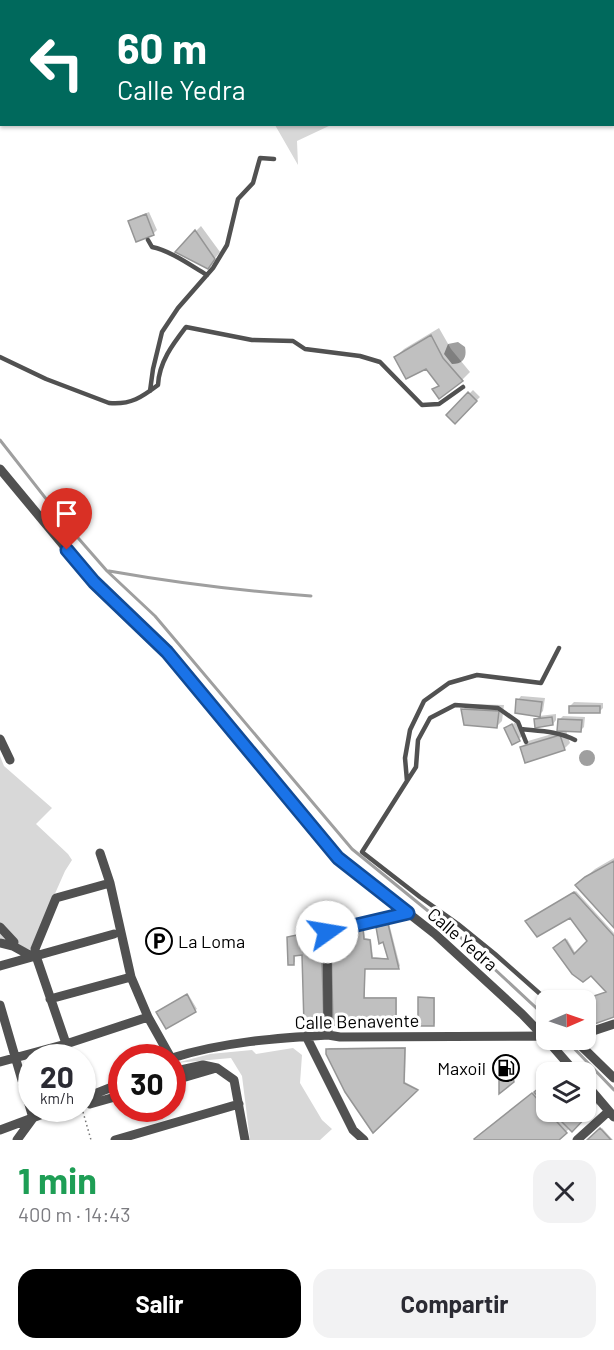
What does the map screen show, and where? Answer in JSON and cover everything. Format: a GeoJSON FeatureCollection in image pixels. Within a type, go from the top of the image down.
{"type":"FeatureCollection","features":[{"type":"Feature","properties":{"kind":"street","name":"Calle Yedra"},"geometry":{"type":"LineString","coordinates":[[0,469],[94,582],[167,652],[338,858],[435,934],[536,1028]]}},
{"type":"Feature","properties":{"kind":"street"},"geometry":{"type":"LineString","coordinates":[[0,740],[10,760]]}},
{"type":"Feature","properties":{"kind":"street"},"geometry":{"type":"LineString","coordinates":[[100,853],[110,883],[131,977],[148,1017],[164,1044]]}},
{"type":"Feature","properties":{"kind":"street"},"geometry":{"type":"LineString","coordinates":[[110,883],[56,898],[35,949],[34,957],[66,1044],[148,1017]]}},
{"type":"Feature","properties":{"kind":"street"},"geometry":{"type":"LineString","coordinates":[[328,1035],[327,932],[408,913]]}},
{"type":"Feature","properties":{"kind":"street"},"geometry":{"type":"LineString","coordinates":[[0,927],[14,942]]}},
{"type":"Feature","properties":{"kind":"street"},"geometry":{"type":"LineString","coordinates":[[0,966],[114,934]]}},
{"type":"Feature","properties":{"kind":"street"},"geometry":{"type":"LineString","coordinates":[[0,943],[13,946],[34,957]]}},
{"type":"Feature","properties":{"kind":"street"},"geometry":{"type":"LineString","coordinates":[[51,999],[131,977]]}},
{"type":"Feature","properties":{"kind":"street"},"geometry":{"type":"LineString","coordinates":[[1,1011],[18,1068]]}},
{"type":"Feature","properties":{"kind":"street"},"geometry":{"type":"LineString","coordinates":[[596,1029],[614,1024]]}},
{"type":"Feature","properties":{"kind":"street"},"geometry":{"type":"LineString","coordinates":[[306,1036],[353,1130],[355,1140]]}},
{"type":"Feature","properties":{"kind":"street","name":"Calle Benavente"},"geometry":{"type":"LineString","coordinates":[[186,1054],[238,1044],[306,1036],[536,1037]]}},
{"type":"Feature","properties":{"kind":"street","name":"Calle Yedra"},"geometry":{"type":"LineString","coordinates":[[557,1050],[567,1062]]}},
{"type":"Feature","properties":{"kind":"street"},"geometry":{"type":"LineString","coordinates":[[585,1050],[614,1078]]}},
{"type":"Feature","properties":{"kind":"street"},"geometry":{"type":"LineString","coordinates":[[0,1062],[18,1057]]}},
{"type":"Feature","properties":{"kind":"street"},"geometry":{"type":"LineString","coordinates":[[186,1069],[203,1065],[217,1068],[234,1080],[245,1140]]}},
{"type":"Feature","properties":{"kind":"street"},"geometry":{"type":"LineString","coordinates":[[186,1077],[217,1068]]}},
{"type":"Feature","properties":{"kind":"street"},"geometry":{"type":"LineString","coordinates":[[577,1140],[611,1114],[596,1096]]}},
{"type":"Feature","properties":{"kind":"street"},"geometry":{"type":"LineString","coordinates":[[115,1140],[239,1104]]}},
{"type":"Feature","properties":{"kind":"street"},"geometry":{"type":"LineString","coordinates":[[0,1130],[22,1122]]}},
{"type":"Feature","properties":{"kind":"street"},"geometry":{"type":"LineString","coordinates":[[17,1140],[30,1122]]}},
{"type":"Feature","properties":{"kind":"street"},"geometry":{"type":"LineString","coordinates":[[353,1130],[364,1140]]}},
{"type":"Feature","properties":{"kind":"lane"},"geometry":{"type":"LineString","coordinates":[[150,391],[162,332],[178,308],[213,268],[227,245],[238,199],[253,183],[260,158],[274,159]]}},
{"type":"Feature","properties":{"kind":"lane"},"geometry":{"type":"LineString","coordinates":[[148,240],[152,247],[158,248],[207,275]]}},
{"type":"Feature","properties":{"kind":"lane"},"geometry":{"type":"LineString","coordinates":[[0,357],[46,379],[110,403],[120,404],[141,398],[158,385],[169,349],[186,327],[252,340],[293,341],[305,348],[360,356],[380,362],[422,405],[439,404],[463,387]]}},
{"type":"Feature","properties":{"kind":"lane"},"geometry":{"type":"LineString","coordinates":[[407,780],[405,758],[410,730],[424,701],[449,683],[477,675],[541,683],[559,648]]}},
{"type":"Feature","properties":{"kind":"lane"},"geometry":{"type":"LineString","coordinates":[[526,742],[518,722],[498,708],[455,705],[430,718],[418,741],[416,767],[362,852],[458,924],[536,990]]}},
{"type":"Feature","properties":{"kind":"lane"},"geometry":{"type":"LineString","coordinates":[[521,729],[555,732],[575,740]]}},
{"type":"Feature","properties":{"kind":"path"},"geometry":{"type":"LineString","coordinates":[[88,1122],[91,1140]]}},
{"type":"Feature","properties":{"kind":"shaded area"},"geometry":{"type":"Polygon","coordinates":[[[276,126],[329,126],[297,141],[298,165],[276,126]]]}},
{"type":"Feature","properties":{"kind":"shaded area"},"geometry":{"type":"Polygon","coordinates":[[[458,342],[465,347],[466,354],[462,361],[452,364],[444,354],[448,344],[458,342]]]}},
{"type":"Feature","properties":{"kind":"shaded area"},"geometry":{"type":"Polygon","coordinates":[[[587,750],[593,752],[595,758],[593,764],[587,766],[581,764],[579,758],[581,752],[587,750]]]}},
{"type":"Feature","properties":{"kind":"shaded area"},"geometry":{"type":"Polygon","coordinates":[[[0,756],[4,766],[52,808],[36,824],[72,860],[30,950],[0,938],[0,756]]]}},
{"type":"Feature","properties":{"kind":"shaded area"},"geometry":{"type":"Polygon","coordinates":[[[293,1048],[302,1055],[300,1083],[322,1120],[332,1129],[320,1140],[250,1140],[242,1076],[231,1058],[186,1062],[210,1054],[252,1050],[256,1054],[293,1048]]]}},
{"type":"Feature","properties":{"kind":"building"},"geometry":{"type":"Polygon","coordinates":[[[146,214],[154,235],[136,242],[128,221],[146,214]]]}},
{"type":"Feature","properties":{"kind":"building"},"geometry":{"type":"Polygon","coordinates":[[[195,230],[215,259],[208,269],[175,252],[195,230]]]}},
{"type":"Feature","properties":{"kind":"building"},"geometry":{"type":"Polygon","coordinates":[[[431,335],[443,358],[463,381],[439,399],[432,389],[439,386],[426,369],[406,379],[394,357],[431,335]]]}},
{"type":"Feature","properties":{"kind":"building"},"geometry":{"type":"Polygon","coordinates":[[[468,392],[477,401],[455,424],[446,415],[468,392]]]}},
{"type":"Feature","properties":{"kind":"building"},"geometry":{"type":"Polygon","coordinates":[[[516,699],[542,702],[540,717],[515,713],[516,699]]]}},
{"type":"Feature","properties":{"kind":"building"},"geometry":{"type":"Polygon","coordinates":[[[569,706],[600,706],[600,713],[569,713],[569,706]]]}},
{"type":"Feature","properties":{"kind":"building"},"geometry":{"type":"Polygon","coordinates":[[[461,709],[499,711],[497,728],[464,725],[461,709]]]}},
{"type":"Feature","properties":{"kind":"building"},"geometry":{"type":"Polygon","coordinates":[[[552,717],[553,725],[535,728],[534,719],[552,717]]]}},
{"type":"Feature","properties":{"kind":"building"},"geometry":{"type":"Polygon","coordinates":[[[558,719],[582,720],[581,732],[557,731],[558,719]]]}},
{"type":"Feature","properties":{"kind":"building"},"geometry":{"type":"Polygon","coordinates":[[[512,724],[520,741],[512,745],[504,728],[512,724]]]}},
{"type":"Feature","properties":{"kind":"building"},"geometry":{"type":"Polygon","coordinates":[[[560,735],[565,750],[525,763],[520,747],[560,735]]]}},
{"type":"Feature","properties":{"kind":"building"},"geometry":{"type":"Polygon","coordinates":[[[614,861],[614,928],[575,885],[614,861]]]}},
{"type":"Feature","properties":{"kind":"building"},"geometry":{"type":"Polygon","coordinates":[[[574,892],[614,936],[614,1017],[596,1023],[596,995],[606,992],[591,976],[583,982],[572,974],[553,948],[565,939],[574,954],[587,941],[570,918],[537,937],[525,921],[574,892]]]}},
{"type":"Feature","properties":{"kind":"building"},"geometry":{"type":"Polygon","coordinates":[[[388,924],[399,969],[365,969],[364,998],[396,998],[396,1026],[333,1025],[331,938],[363,929],[364,939],[370,940],[372,958],[388,959],[383,942],[379,944],[376,927],[388,924]]]}},
{"type":"Feature","properties":{"kind":"building"},"geometry":{"type":"Polygon","coordinates":[[[321,930],[324,1026],[304,1025],[302,955],[294,956],[294,965],[288,965],[287,937],[321,930]]]}},
{"type":"Feature","properties":{"kind":"building"},"geometry":{"type":"Polygon","coordinates":[[[187,994],[196,1012],[166,1029],[156,1012],[187,994]]]}},
{"type":"Feature","properties":{"kind":"building"},"geometry":{"type":"Polygon","coordinates":[[[418,997],[434,998],[434,1026],[418,1026],[418,997]]]}},
{"type":"Feature","properties":{"kind":"building"},"geometry":{"type":"Polygon","coordinates":[[[405,1048],[404,1083],[418,1090],[373,1133],[345,1092],[326,1054],[326,1049],[405,1048]]]}},
{"type":"Feature","properties":{"kind":"building"},"geometry":{"type":"Polygon","coordinates":[[[502,1057],[509,1057],[510,1063],[502,1063],[502,1057]]]}},
{"type":"Feature","properties":{"kind":"building"},"geometry":{"type":"Polygon","coordinates":[[[502,1068],[510,1068],[510,1074],[502,1075],[502,1068]]]}},
{"type":"Feature","properties":{"kind":"building"},"geometry":{"type":"Polygon","coordinates":[[[513,1077],[514,1082],[499,1094],[499,1078],[513,1077]]]}},
{"type":"Feature","properties":{"kind":"building"},"geometry":{"type":"Polygon","coordinates":[[[532,1093],[536,1098],[536,1122],[557,1122],[567,1133],[559,1140],[474,1139],[532,1093]]]}},
{"type":"Feature","properties":{"kind":"building"},"geometry":{"type":"Polygon","coordinates":[[[562,1122],[581,1122],[572,1132],[562,1122]]]}},
{"type":"Feature","properties":{"kind":"building"},"geometry":{"type":"Polygon","coordinates":[[[600,1128],[611,1140],[587,1140],[600,1128]]]}},
{"type":"Feature","properties":{"kind":"waterway"},"geometry":{"type":"LineString","coordinates":[[0,440],[65,523],[107,571],[155,616],[352,849],[460,937],[536,1008]]}},
{"type":"Feature","properties":{"kind":"waterway"},"geometry":{"type":"LineString","coordinates":[[109,571],[210,586],[311,596]]}},
{"type":"Feature","properties":{"kind":"waterway"},"geometry":{"type":"LineString","coordinates":[[576,1050],[614,1090]]}},
{"type":"Feature","properties":{"kind":"place","name":"La Loma"},"geometry":{"type":"Point","coordinates":[159,941]}},
{"type":"Feature","properties":{"kind":"place","name":"Maxoil"},"geometry":{"type":"Point","coordinates":[506,1068]}},
{"type":"Feature","properties":{"kind":"route"},"geometry":{"type":"LineString","coordinates":[[67,550],[94,582],[167,652],[338,858],[408,913],[327,932]]}}]}
